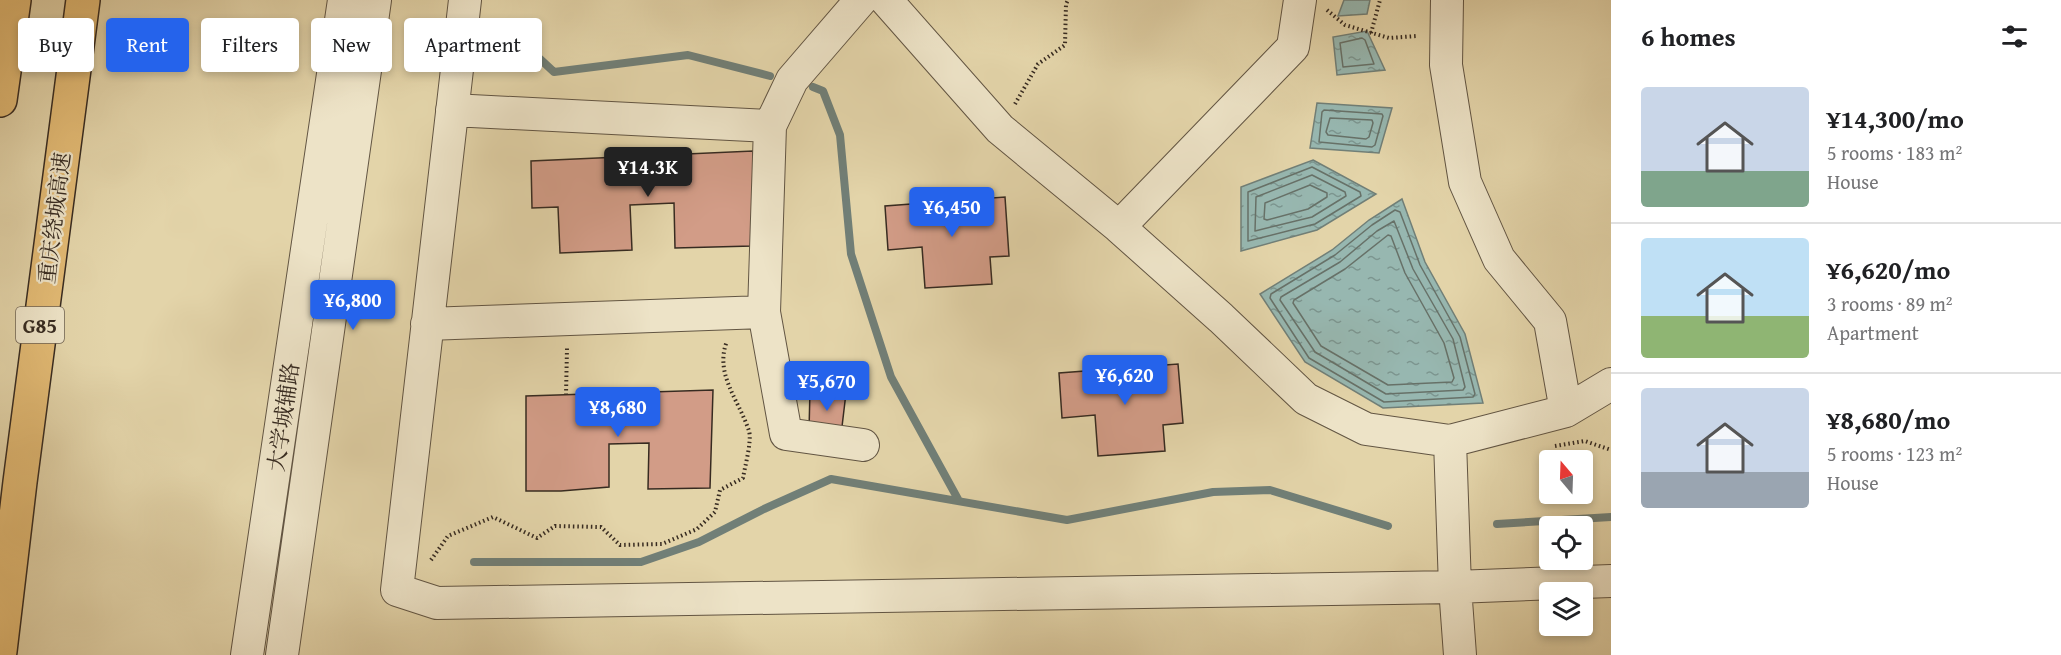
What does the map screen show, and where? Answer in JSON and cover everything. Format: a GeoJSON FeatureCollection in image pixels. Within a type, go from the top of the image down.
{"type":"FeatureCollection","features":[{"type":"Feature","properties":{"kind":"highway"},"geometry":{"type":"LineString","coordinates":[[0,100],[14,0]]}},
{"type":"Feature","properties":{"kind":"highway","name":"重庆绕城高速"},"geometry":{"type":"LineString","coordinates":[[0,651],[83,0]]}},
{"type":"Feature","properties":{"kind":"street","name":"大学城辅路"},"geometry":{"type":"LineString","coordinates":[[247,655],[344,0]]}},
{"type":"Feature","properties":{"kind":"street","name":"大学城辅路"},"geometry":{"type":"LineString","coordinates":[[282,655],[375,0]]}},
{"type":"Feature","properties":{"kind":"street"},"geometry":{"type":"LineString","coordinates":[[465,0],[397,590],[437,603],[1455,586],[1611,581]]}},
{"type":"Feature","properties":{"kind":"street"},"geometry":{"type":"LineString","coordinates":[[861,0],[792,80],[770,126],[751,312],[786,434],[863,446]]}},
{"type":"Feature","properties":{"kind":"street"},"geometry":{"type":"LineString","coordinates":[[886,0],[1000,129],[1119,227],[1221,318],[1306,399],[1366,429],[1450,441],[1566,411],[1611,384]]}},
{"type":"Feature","properties":{"kind":"street"},"geometry":{"type":"LineString","coordinates":[[1447,0],[1446,65],[1464,182],[1499,259],[1550,321],[1566,411]]}},
{"type":"Feature","properties":{"kind":"street"},"geometry":{"type":"LineString","coordinates":[[1119,227],[1293,47],[1311,3]]}},
{"type":"Feature","properties":{"kind":"street"},"geometry":{"type":"LineString","coordinates":[[452,110],[770,126]]}},
{"type":"Feature","properties":{"kind":"street"},"geometry":{"type":"LineString","coordinates":[[427,324],[751,312]]}},
{"type":"Feature","properties":{"kind":"street"},"geometry":{"type":"LineString","coordinates":[[1450,441],[1460,655]]}},
{"type":"Feature","properties":{"kind":"path"},"geometry":{"type":"LineString","coordinates":[[1000,129],[1038,64],[1065,45],[1068,0]]}},
{"type":"Feature","properties":{"kind":"path"},"geometry":{"type":"LineString","coordinates":[[1371,33],[1380,0]]}},
{"type":"Feature","properties":{"kind":"path"},"geometry":{"type":"LineString","coordinates":[[1311,3],[1345,25],[1389,38],[1446,34]]}},
{"type":"Feature","properties":{"kind":"path"},"geometry":{"type":"LineString","coordinates":[[414,595],[427,566],[448,536],[493,517],[537,538],[555,526],[601,527],[620,545],[662,544],[697,529],[716,512],[720,490],[743,477],[750,433],[725,376],[722,352],[751,312]]}},
{"type":"Feature","properties":{"kind":"path"},"geometry":{"type":"LineString","coordinates":[[566,395],[567,319]]}},
{"type":"Feature","properties":{"kind":"water"},"geometry":{"type":"Polygon","coordinates":[[[1344,0],[1370,0],[1367,14],[1338,16],[1344,0]]]}},
{"type":"Feature","properties":{"kind":"water"},"geometry":{"type":"Polygon","coordinates":[[[1367,31],[1385,70],[1337,75],[1333,37],[1367,31]]]}},
{"type":"Feature","properties":{"kind":"water"},"geometry":{"type":"Polygon","coordinates":[[[1317,103],[1392,108],[1379,153],[1310,148],[1317,103]]]}},
{"type":"Feature","properties":{"kind":"water"},"geometry":{"type":"Polygon","coordinates":[[[1313,160],[1376,194],[1317,230],[1241,251],[1241,187],[1313,160]]]}},
{"type":"Feature","properties":{"kind":"water"},"geometry":{"type":"Polygon","coordinates":[[[1402,199],[1425,262],[1465,334],[1483,403],[1383,408],[1305,362],[1260,294],[1332,250],[1369,220],[1402,199]]]}},
{"type":"Feature","properties":{"kind":"building"},"geometry":{"type":"Polygon","coordinates":[[[753,151],[752,246],[675,248],[674,203],[630,205],[632,250],[560,253],[558,207],[532,208],[531,161],[753,151]]]}},
{"type":"Feature","properties":{"kind":"building"},"geometry":{"type":"Polygon","coordinates":[[[1005,197],[1009,256],[990,257],[992,284],[925,288],[922,247],[888,250],[885,206],[1005,197]]]}},
{"type":"Feature","properties":{"kind":"building"},"geometry":{"type":"Polygon","coordinates":[[[1178,364],[1183,423],[1163,425],[1165,451],[1098,456],[1095,415],[1062,418],[1059,373],[1178,364]]]}},
{"type":"Feature","properties":{"kind":"building"},"geometry":{"type":"Polygon","coordinates":[[[713,390],[710,488],[648,489],[649,443],[609,444],[609,487],[526,491],[526,396],[713,390]]]}},
{"type":"Feature","properties":{"kind":"building"},"geometry":{"type":"Polygon","coordinates":[[[810,390],[846,393],[841,435],[809,431],[810,390]]]}},
{"type":"Feature","properties":{"kind":"waterway"},"geometry":{"type":"LineString","coordinates":[[542,61],[554,72],[688,55],[770,76]]}},
{"type":"Feature","properties":{"kind":"waterway"},"geometry":{"type":"LineString","coordinates":[[813,87],[823,91],[840,135],[851,254],[891,377],[959,501]]}},
{"type":"Feature","properties":{"kind":"waterway"},"geometry":{"type":"LineString","coordinates":[[474,562],[641,562],[699,542],[831,479],[1067,520],[1213,492],[1270,490],[1388,526]]}},
{"type":"Feature","properties":{"kind":"waterway"},"geometry":{"type":"LineString","coordinates":[[1497,524],[1611,517]]}}]}
